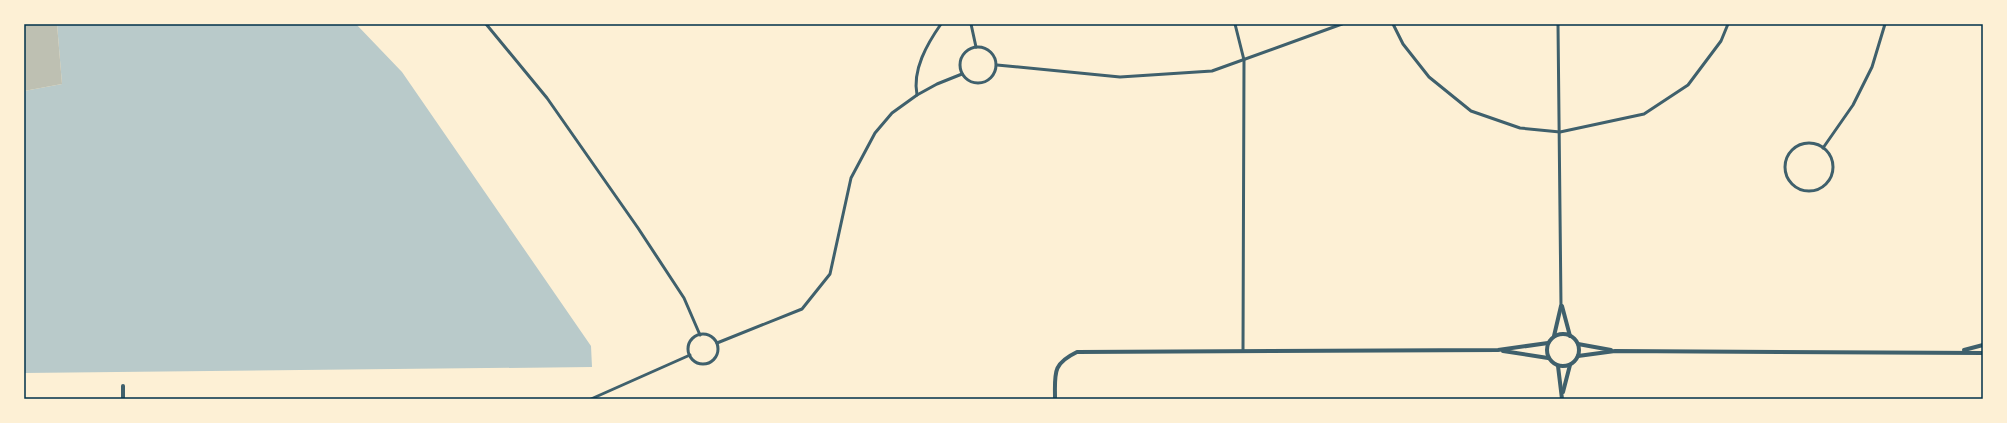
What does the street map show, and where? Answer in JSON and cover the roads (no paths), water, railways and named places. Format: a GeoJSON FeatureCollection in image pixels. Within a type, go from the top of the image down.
{"type":"FeatureCollection","features":[{"type":"Feature","properties":{"kind":"street"},"geometry":{"type":"LineString","coordinates":[[1561,306],[1570,336],[1578,344],[1615,351]]}},
{"type":"Feature","properties":{"kind":"street"},"geometry":{"type":"LineString","coordinates":[[1548,358],[1548,343],[1554,336],[1561,306]]}},
{"type":"Feature","properties":{"kind":"street"},"geometry":{"type":"LineString","coordinates":[[1554,336],[1560,334],[1570,336]]}},
{"type":"Feature","properties":{"kind":"street"},"geometry":{"type":"LineString","coordinates":[[1055,399],[1055,372],[1063,358],[1077,352],[1243,350],[1498,350],[1548,343]]}},
{"type":"Feature","properties":{"kind":"street"},"geometry":{"type":"LineString","coordinates":[[1578,344],[1578,356]]}},
{"type":"Feature","properties":{"kind":"street"},"geometry":{"type":"LineString","coordinates":[[1959,351],[1983,345]]}},
{"type":"Feature","properties":{"kind":"street"},"geometry":{"type":"LineString","coordinates":[[1498,350],[1548,358],[1558,366],[1562,399]]}},
{"type":"Feature","properties":{"kind":"street"},"geometry":{"type":"LineString","coordinates":[[1562,394],[1570,365],[1578,356],[1615,351],[1959,351],[1983,353]]}},
{"type":"Feature","properties":{"kind":"street"},"geometry":{"type":"LineString","coordinates":[[1558,366],[1570,365]]}},
{"type":"Feature","properties":{"kind":"street"},"geometry":{"type":"LineString","coordinates":[[123,386],[123,399]]}},
{"type":"Feature","properties":{"kind":"lane"},"geometry":{"type":"LineString","coordinates":[[486,24],[547,98],[638,228],[684,298],[700,335]]}},
{"type":"Feature","properties":{"kind":"lane"},"geometry":{"type":"LineString","coordinates":[[917,95],[915,79],[920,61],[941,24]]}},
{"type":"Feature","properties":{"kind":"lane"},"geometry":{"type":"LineString","coordinates":[[971,24],[976,47]]}},
{"type":"Feature","properties":{"kind":"lane"},"geometry":{"type":"LineString","coordinates":[[1235,24],[1244,60],[1243,350]]}},
{"type":"Feature","properties":{"kind":"lane"},"geometry":{"type":"LineString","coordinates":[[997,65],[1120,77],[1212,71],[1342,24]]}},
{"type":"Feature","properties":{"kind":"lane"},"geometry":{"type":"LineString","coordinates":[[1393,24],[1403,44],[1429,77],[1471,111],[1520,128],[1560,132],[1644,114],[1688,85],[1721,41],[1728,24]]}},
{"type":"Feature","properties":{"kind":"lane"},"geometry":{"type":"LineString","coordinates":[[1558,24],[1561,306]]}},
{"type":"Feature","properties":{"kind":"lane"},"geometry":{"type":"LineString","coordinates":[[1823,148],[1853,105],[1872,67],[1885,24]]}},
{"type":"Feature","properties":{"kind":"lane"},"geometry":{"type":"LineString","coordinates":[[976,47],[985,48],[992,53],[997,65],[993,76],[983,83],[971,82],[962,74],[960,65],[962,57],[968,50],[976,47]]}},
{"type":"Feature","properties":{"kind":"lane"},"geometry":{"type":"LineString","coordinates":[[717,343],[802,309],[830,274],[851,178],[875,133],[892,113],[917,95],[937,84],[962,74]]}},
{"type":"Feature","properties":{"kind":"lane"},"geometry":{"type":"LineString","coordinates":[[1801,144],[1816,144],[1823,148],[1829,155],[1832,163],[1832,172],[1829,180],[1816,190],[1803,190],[1792,184],[1787,177],[1785,169],[1789,154],[1801,144]]}},
{"type":"Feature","properties":{"kind":"lane"},"geometry":{"type":"LineString","coordinates":[[700,335],[710,336],[717,343],[717,354],[709,363],[698,363],[690,355],[688,347],[690,342],[692,339],[700,335]]}},
{"type":"Feature","properties":{"kind":"lane"},"geometry":{"type":"LineString","coordinates":[[591,399],[690,355]]}}]}
